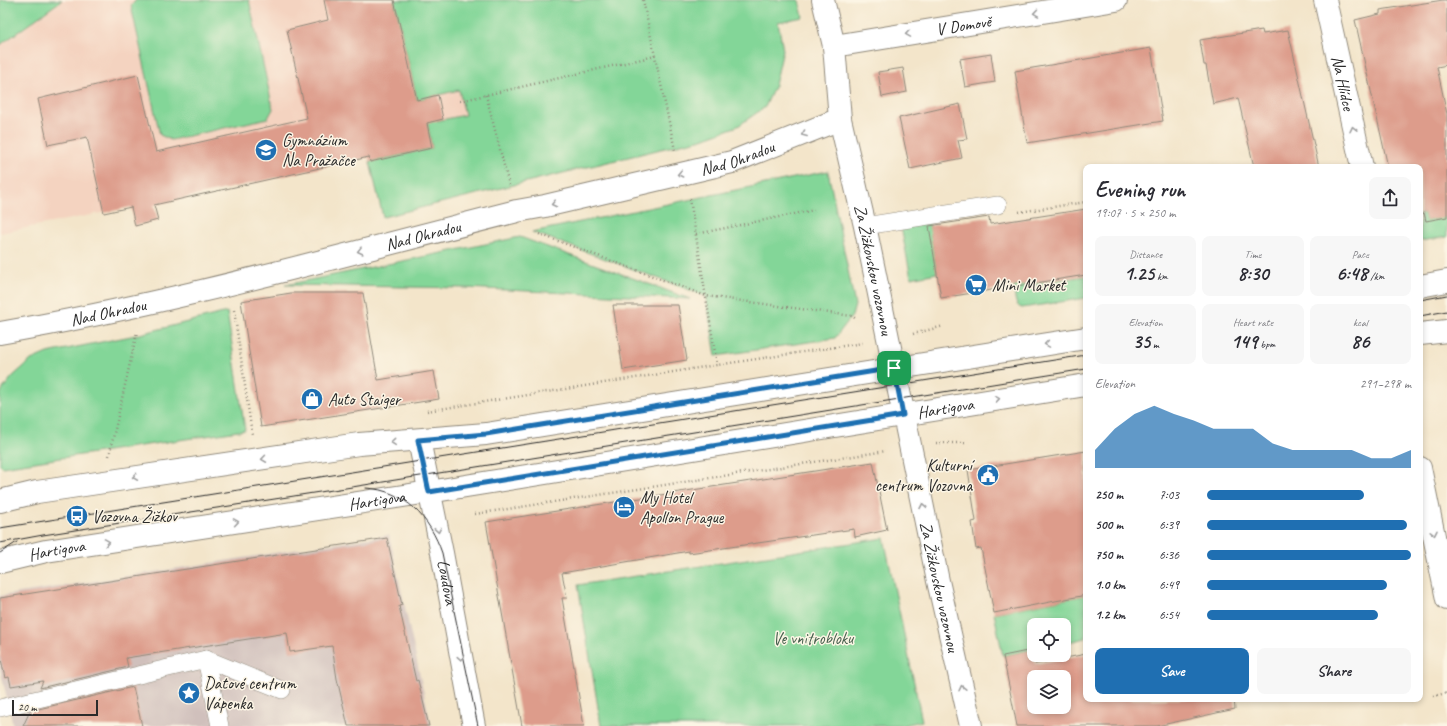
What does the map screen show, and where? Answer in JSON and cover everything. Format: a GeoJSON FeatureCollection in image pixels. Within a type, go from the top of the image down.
{"type":"FeatureCollection","features":[{"type":"Feature","properties":{"kind":"street","name":"Za Žižkovskou vozovnou"},"geometry":{"type":"LineString","coordinates":[[823,0],[834,46],[840,120],[865,226],[938,581],[971,726]]}},
{"type":"Feature","properties":{"kind":"street","name":"V Domově"},"geometry":{"type":"LineString","coordinates":[[834,46],[1116,0]]}},
{"type":"Feature","properties":{"kind":"street","name":"Na Hlídce"},"geometry":{"type":"LineString","coordinates":[[1325,0],[1361,164]]}},
{"type":"Feature","properties":{"kind":"street","name":"Nad Ohradou"},"geometry":{"type":"LineString","coordinates":[[0,333],[37,327],[191,293],[517,211],[545,206],[732,162],[840,120]]}},
{"type":"Feature","properties":{"kind":"street"},"geometry":{"type":"LineString","coordinates":[[1423,285],[1447,281]]}},
{"type":"Feature","properties":{"kind":"street"},"geometry":{"type":"LineString","coordinates":[[1423,334],[1447,331]]}},
{"type":"Feature","properties":{"kind":"street"},"geometry":{"type":"LineString","coordinates":[[0,501],[37,492],[360,444],[486,434],[1083,338]]}},
{"type":"Feature","properties":{"kind":"street","name":"Hartigova"},"geometry":{"type":"LineString","coordinates":[[0,562],[46,551],[429,492],[1083,385]]}},
{"type":"Feature","properties":{"kind":"street","name":"Loudova"},"geometry":{"type":"LineString","coordinates":[[418,440],[442,553],[474,726]]}},
{"type":"Feature","properties":{"kind":"street"},"geometry":{"type":"LineString","coordinates":[[1423,483],[1447,599]]}},
{"type":"Feature","properties":{"kind":"lane"},"geometry":{"type":"LineString","coordinates":[[865,226],[998,205]]}},
{"type":"Feature","properties":{"kind":"lane"},"geometry":{"type":"LineString","coordinates":[[206,659],[220,726]]}},
{"type":"Feature","properties":{"kind":"lane"},"geometry":{"type":"LineString","coordinates":[[0,708],[206,659],[282,690]]}},
{"type":"Feature","properties":{"kind":"path"},"geometry":{"type":"LineString","coordinates":[[642,0],[676,152]]}},
{"type":"Feature","properties":{"kind":"path"},"geometry":{"type":"LineString","coordinates":[[460,101],[655,56]]}},
{"type":"Feature","properties":{"kind":"path"},"geometry":{"type":"LineString","coordinates":[[486,95],[510,186]]}},
{"type":"Feature","properties":{"kind":"path"},"geometry":{"type":"LineString","coordinates":[[689,193],[717,365]]}},
{"type":"Feature","properties":{"kind":"path"},"geometry":{"type":"LineString","coordinates":[[998,205],[1018,213],[1083,202]]}},
{"type":"Feature","properties":{"kind":"path"},"geometry":{"type":"LineString","coordinates":[[696,234],[814,210]]}},
{"type":"Feature","properties":{"kind":"path"},"geometry":{"type":"LineString","coordinates":[[532,232],[706,296],[852,316],[889,339]]}},
{"type":"Feature","properties":{"kind":"path"},"geometry":{"type":"LineString","coordinates":[[233,304],[256,460]]}},
{"type":"Feature","properties":{"kind":"path"},"geometry":{"type":"LineString","coordinates":[[426,411],[889,339],[944,326]]}},
{"type":"Feature","properties":{"kind":"path"},"geometry":{"type":"LineString","coordinates":[[108,460],[137,327]]}},
{"type":"Feature","properties":{"kind":"path"},"geometry":{"type":"LineString","coordinates":[[936,444],[964,444]]}},
{"type":"Feature","properties":{"kind":"path"},"geometry":{"type":"LineString","coordinates":[[475,514],[890,450]]}},
{"type":"Feature","properties":{"kind":"path"},"geometry":{"type":"LineString","coordinates":[[1433,696],[1447,693]]}},
{"type":"Feature","properties":{"kind":"shaded area"},"geometry":{"type":"Polygon","coordinates":[[[62,0],[799,0],[803,17],[778,22],[783,50],[775,85],[765,107],[738,126],[702,139],[383,217],[368,157],[154,205],[158,220],[135,226],[131,207],[0,233],[0,45],[62,0]]]}},
{"type":"Feature","properties":{"kind":"shaded area"},"geometry":{"type":"Polygon","coordinates":[[[389,535],[431,726],[13,726],[0,668],[0,596],[389,535]]]}},
{"type":"Feature","properties":{"kind":"green space"},"geometry":{"type":"Polygon","coordinates":[[[0,0],[62,0],[0,45],[0,0]]]}},
{"type":"Feature","properties":{"kind":"green space"},"geometry":{"type":"Polygon","coordinates":[[[136,0],[249,0],[273,109],[268,118],[171,140],[160,135],[131,6],[136,0]]]}},
{"type":"Feature","properties":{"kind":"green space"},"geometry":{"type":"Polygon","coordinates":[[[394,0],[799,0],[803,17],[778,22],[783,50],[775,85],[765,107],[738,126],[702,139],[383,217],[370,162],[432,148],[427,123],[465,115],[459,90],[417,100],[394,0]]]}},
{"type":"Feature","properties":{"kind":"green space"},"geometry":{"type":"Polygon","coordinates":[[[828,171],[855,305],[852,316],[835,338],[716,356],[706,296],[532,232],[828,171]]]}},
{"type":"Feature","properties":{"kind":"green space"},"geometry":{"type":"Polygon","coordinates":[[[1423,213],[1426,221],[1447,217],[1447,237],[1423,241],[1423,213]]]}},
{"type":"Feature","properties":{"kind":"green space"},"geometry":{"type":"Polygon","coordinates":[[[929,222],[937,273],[911,278],[901,227],[929,222]]]}},
{"type":"Feature","properties":{"kind":"green space"},"geometry":{"type":"Polygon","coordinates":[[[520,237],[690,299],[465,288],[285,285],[520,237]]]}},
{"type":"Feature","properties":{"kind":"green space"},"geometry":{"type":"Polygon","coordinates":[[[1083,276],[1083,298],[1022,308],[1016,303],[1014,287],[1083,276]]]}},
{"type":"Feature","properties":{"kind":"green space"},"geometry":{"type":"Polygon","coordinates":[[[227,312],[245,430],[2,467],[0,465],[0,396],[2,390],[12,377],[31,360],[47,353],[136,335],[227,312]]]}},
{"type":"Feature","properties":{"kind":"green space","name":"Ve vnitrobloku"},"geometry":{"type":"Polygon","coordinates":[[[884,538],[922,721],[899,726],[601,726],[578,585],[884,538]]]}},
{"type":"Feature","properties":{"kind":"green space"},"geometry":{"type":"Polygon","coordinates":[[[1083,596],[1083,639],[1071,641],[1071,618],[1027,618],[1027,651],[1003,656],[994,613],[1083,596]]]}},
{"type":"Feature","properties":{"kind":"building"},"geometry":{"type":"Polygon","coordinates":[[[324,0],[394,0],[417,100],[438,95],[443,119],[427,123],[432,148],[370,162],[369,157],[154,205],[158,220],[135,226],[131,207],[104,213],[87,137],[48,145],[38,99],[138,75],[156,152],[307,118],[287,30],[328,20],[324,0]]]}},
{"type":"Feature","properties":{"kind":"building"},"geometry":{"type":"Polygon","coordinates":[[[1447,0],[1447,65],[1437,67],[1447,114],[1447,217],[1426,221],[1423,213],[1423,164],[1387,164],[1355,20],[1380,14],[1380,10],[1447,0]]]}},
{"type":"Feature","properties":{"kind":"building"},"geometry":{"type":"Polygon","coordinates":[[[1262,30],[1263,34],[1288,30],[1318,164],[1253,164],[1238,98],[1213,104],[1200,40],[1262,30]]]}},
{"type":"Feature","properties":{"kind":"building"},"geometry":{"type":"Polygon","coordinates":[[[1151,48],[1163,121],[1027,143],[1015,71],[1151,48]]]}},
{"type":"Feature","properties":{"kind":"building"},"geometry":{"type":"Polygon","coordinates":[[[991,54],[995,82],[965,87],[960,59],[991,54]]]}},
{"type":"Feature","properties":{"kind":"building"},"geometry":{"type":"Polygon","coordinates":[[[903,68],[907,92],[882,97],[878,72],[903,68]]]}},
{"type":"Feature","properties":{"kind":"building"},"geometry":{"type":"Polygon","coordinates":[[[960,104],[967,139],[958,140],[962,158],[910,169],[899,118],[960,104]]]}},
{"type":"Feature","properties":{"kind":"building"},"geometry":{"type":"Polygon","coordinates":[[[1083,209],[1083,275],[941,298],[929,226],[989,217],[990,224],[1083,209]]]}},
{"type":"Feature","properties":{"kind":"building"},"geometry":{"type":"Polygon","coordinates":[[[291,293],[363,293],[378,380],[434,371],[439,399],[261,427],[241,301],[291,293]]]}},
{"type":"Feature","properties":{"kind":"building"},"geometry":{"type":"Polygon","coordinates":[[[613,305],[678,305],[687,360],[623,370],[613,305]]]}},
{"type":"Feature","properties":{"kind":"building"},"geometry":{"type":"Polygon","coordinates":[[[1083,451],[1083,596],[994,613],[981,548],[976,549],[972,522],[976,521],[968,470],[1083,451]]]}},
{"type":"Feature","properties":{"kind":"building"},"geometry":{"type":"Polygon","coordinates":[[[873,462],[887,530],[855,537],[854,529],[689,553],[689,551],[562,573],[567,598],[562,598],[584,726],[522,726],[486,522],[873,462]]]}},
{"type":"Feature","properties":{"kind":"building"},"geometry":{"type":"Polygon","coordinates":[[[387,538],[402,605],[399,606],[416,681],[418,680],[429,726],[348,726],[337,679],[332,646],[290,652],[287,633],[126,658],[128,667],[40,688],[43,681],[11,686],[9,677],[5,678],[0,655],[0,598],[387,538]]]}},
{"type":"Feature","properties":{"kind":"building"},"geometry":{"type":"Polygon","coordinates":[[[1027,651],[1027,662],[1035,662],[1035,664],[1045,662],[1071,662],[1071,657],[1083,655],[1083,702],[1234,702],[1235,709],[1157,726],[1017,726],[1003,656],[1027,651]]]}},
{"type":"Feature","properties":{"kind":"building"},"geometry":{"type":"Polygon","coordinates":[[[133,687],[142,726],[23,726],[30,711],[133,687]]]}},
{"type":"Feature","properties":{"kind":"tram line"},"geometry":{"type":"LineString","coordinates":[[1423,299],[1447,295]]}},
{"type":"Feature","properties":{"kind":"tram line"},"geometry":{"type":"LineString","coordinates":[[1423,315],[1447,311]]}},
{"type":"Feature","properties":{"kind":"tram line"},"geometry":{"type":"LineString","coordinates":[[0,528],[1083,355]]}},
{"type":"Feature","properties":{"kind":"tram line"},"geometry":{"type":"LineString","coordinates":[[0,543],[1083,369]]}},
{"type":"Feature","properties":{"kind":"tram line"},"geometry":{"type":"LineString","coordinates":[[366,488],[393,494],[404,500],[423,518],[431,528],[437,540],[442,553],[478,726]]}},
{"type":"Feature","properties":{"kind":"tram line"},"geometry":{"type":"LineString","coordinates":[[0,553],[17,542]]}},
{"type":"Feature","properties":{"kind":"place","name":"Gymnázium Na Pražačce"},"geometry":{"type":"Point","coordinates":[266,150]}},
{"type":"Feature","properties":{"kind":"place","name":"Mini Market"},"geometry":{"type":"Point","coordinates":[976,285]}},
{"type":"Feature","properties":{"kind":"place","name":"Auto Staiger"},"geometry":{"type":"Point","coordinates":[312,399]}},
{"type":"Feature","properties":{"kind":"place","name":"Kulturní centrum Vozovna"},"geometry":{"type":"Point","coordinates":[988,475]}},
{"type":"Feature","properties":{"kind":"place","name":"My Hotel Apollon Prague"},"geometry":{"type":"Point","coordinates":[624,507]}},
{"type":"Feature","properties":{"kind":"place","name":"Vozovna Žižkov"},"geometry":{"type":"Point","coordinates":[77,516]}},
{"type":"Feature","properties":{"kind":"place","name":"Datové centrum Vápenka"},"geometry":{"type":"Point","coordinates":[189,693]}},
{"type":"Feature","properties":{"kind":"route"},"geometry":{"type":"LineString","coordinates":[[894,368],[903,415],[429,492],[418,440],[486,434],[894,368]]}}]}
